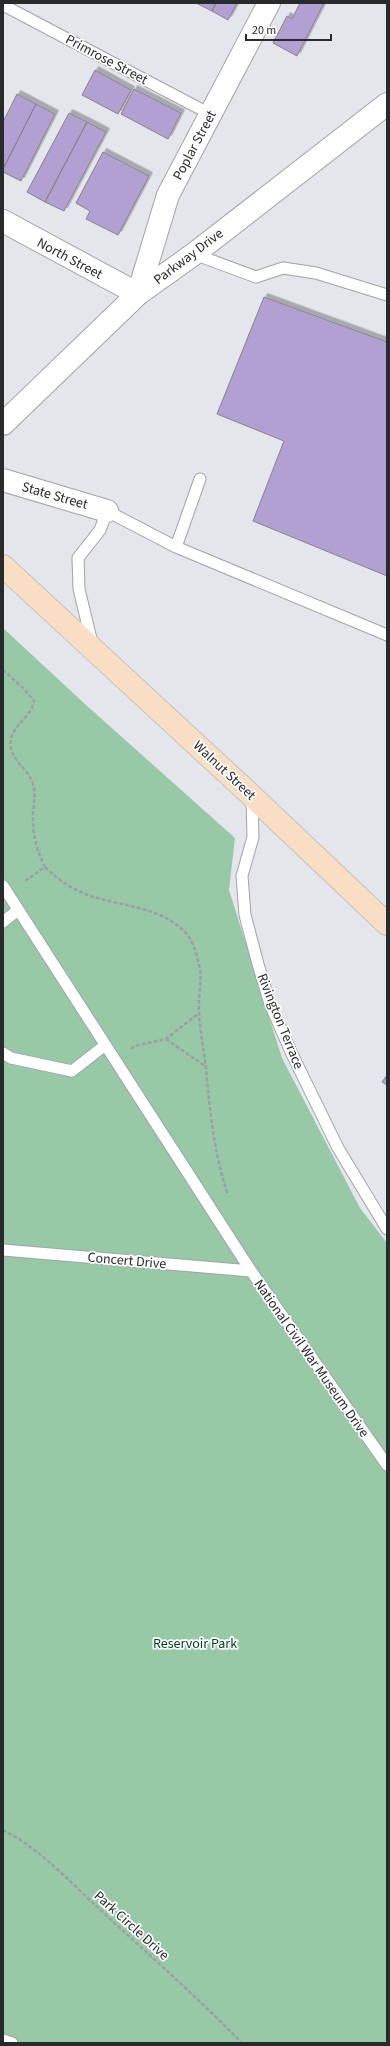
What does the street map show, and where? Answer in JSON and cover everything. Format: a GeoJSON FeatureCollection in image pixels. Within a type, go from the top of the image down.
{"type":"FeatureCollection","features":[{"type":"Feature","properties":{"kind":"main road","name":"Walnut Street"},"geometry":{"type":"LineString","coordinates":[[3,566],[252,796],[387,924]]}},
{"type":"Feature","properties":{"kind":"street","name":"Poplar Street"},"geometry":{"type":"LineString","coordinates":[[138,294],[168,195],[269,3]]}},
{"type":"Feature","properties":{"kind":"street","name":"Parkway Drive"},"geometry":{"type":"LineString","coordinates":[[3,424],[138,294],[194,254],[387,104]]}},
{"type":"Feature","properties":{"kind":"street","name":"North Street"},"geometry":{"type":"LineString","coordinates":[[3,222],[138,294]]}},
{"type":"Feature","properties":{"kind":"street","name":"State Street"},"geometry":{"type":"LineString","coordinates":[[3,480],[107,511]]}},
{"type":"Feature","properties":{"kind":"lane","name":"Primrose Street"},"geometry":{"type":"LineString","coordinates":[[3,5],[210,114]]}},
{"type":"Feature","properties":{"kind":"lane"},"geometry":{"type":"LineString","coordinates":[[194,254],[256,277],[283,268],[316,273],[387,295]]}},
{"type":"Feature","properties":{"kind":"lane"},"geometry":{"type":"LineString","coordinates":[[176,547],[200,479]]}},
{"type":"Feature","properties":{"kind":"lane"},"geometry":{"type":"LineString","coordinates":[[94,649],[79,589],[78,558],[100,530],[107,511],[176,547],[387,635]]}},
{"type":"Feature","properties":{"kind":"lane","name":"Rivington Terrace"},"geometry":{"type":"LineString","coordinates":[[252,796],[254,837],[242,876],[245,915],[270,1004],[338,1148],[387,1229]]}},
{"type":"Feature","properties":{"kind":"lane","name":"National Civil War Museum Drive"},"geometry":{"type":"LineString","coordinates":[[5,889],[104,1046],[222,1224],[251,1271],[387,1466]]}},
{"type":"Feature","properties":{"kind":"lane"},"geometry":{"type":"LineString","coordinates":[[3,922],[18,910]]}},
{"type":"Feature","properties":{"kind":"lane"},"geometry":{"type":"LineString","coordinates":[[3,1053],[11,1058],[72,1070],[104,1046]]}},
{"type":"Feature","properties":{"kind":"lane","name":"Concert Drive"},"geometry":{"type":"LineString","coordinates":[[3,1250],[251,1271]]}},
{"type":"Feature","properties":{"kind":"lane"},"geometry":{"type":"LineString","coordinates":[[3,2040],[12,2043]]}},
{"type":"Feature","properties":{"kind":"path"},"geometry":{"type":"LineString","coordinates":[[3,670],[29,694],[34,701],[33,708],[11,738],[10,746],[14,756],[28,773],[35,792],[33,830],[37,851],[45,867],[54,876],[72,888],[92,896],[139,908],[162,916],[184,931],[195,950],[200,971],[199,1013],[213,1136],[220,1172],[229,1197],[222,1224]]}},
{"type":"Feature","properties":{"kind":"path"},"geometry":{"type":"LineString","coordinates":[[5,889],[45,867]]}},
{"type":"Feature","properties":{"kind":"path"},"geometry":{"type":"LineString","coordinates":[[114,1059],[136,1046],[166,1039],[199,1013]]}},
{"type":"Feature","properties":{"kind":"path"},"geometry":{"type":"LineString","coordinates":[[166,1039],[206,1066]]}},
{"type":"Feature","properties":{"kind":"path","name":"Park Circle Drive"},"geometry":{"type":"LineString","coordinates":[[3,1830],[14,1836],[48,1861],[195,1996],[242,2043]]}},
{"type":"Feature","properties":{"kind":"green space","name":"Reservoir Park"},"geometry":{"type":"Polygon","coordinates":[[[3,628],[86,705],[235,838],[229,890],[282,1058],[360,1208],[387,1243],[387,2043],[3,2043],[3,628]]]}},
{"type":"Feature","properties":{"kind":"building"},"geometry":{"type":"Polygon","coordinates":[[[196,3],[216,3],[212,11],[196,3]]]}},
{"type":"Feature","properties":{"kind":"building"},"geometry":{"type":"Polygon","coordinates":[[[216,3],[237,3],[228,20],[212,11],[216,3]]]}},
{"type":"Feature","properties":{"kind":"building"},"geometry":{"type":"Polygon","coordinates":[[[300,3],[324,3],[297,56],[273,43],[287,16],[292,19],[300,3]]]}},
{"type":"Feature","properties":{"kind":"building"},"geometry":{"type":"Polygon","coordinates":[[[95,70],[131,90],[118,114],[82,95],[95,70]]]}},
{"type":"Feature","properties":{"kind":"building"},"geometry":{"type":"Polygon","coordinates":[[[134,89],[181,113],[168,139],[121,114],[134,89]]]}},
{"type":"Feature","properties":{"kind":"building"},"geometry":{"type":"Polygon","coordinates":[[[17,94],[36,104],[3,169],[3,122],[17,94]]]}},
{"type":"Feature","properties":{"kind":"building"},"geometry":{"type":"Polygon","coordinates":[[[36,104],[55,114],[21,181],[3,172],[3,169],[36,104]]]}},
{"type":"Feature","properties":{"kind":"building"},"geometry":{"type":"Polygon","coordinates":[[[69,113],[87,122],[45,202],[27,192],[69,113]]]}},
{"type":"Feature","properties":{"kind":"building"},"geometry":{"type":"Polygon","coordinates":[[[87,122],[106,132],[64,211],[45,202],[87,122]]]}},
{"type":"Feature","properties":{"kind":"building"},"geometry":{"type":"Polygon","coordinates":[[[103,152],[149,176],[118,235],[86,219],[90,211],[76,203],[103,152]]]}},
{"type":"Feature","properties":{"kind":"building"},"geometry":{"type":"Polygon","coordinates":[[[264,297],[387,342],[387,576],[253,521],[284,441],[217,414],[264,297]]]}},
{"type":"Feature","properties":{"kind":"building"},"geometry":{"type":"Polygon","coordinates":[[[387,1075],[387,1085],[382,1082],[387,1075]]]}}]}
